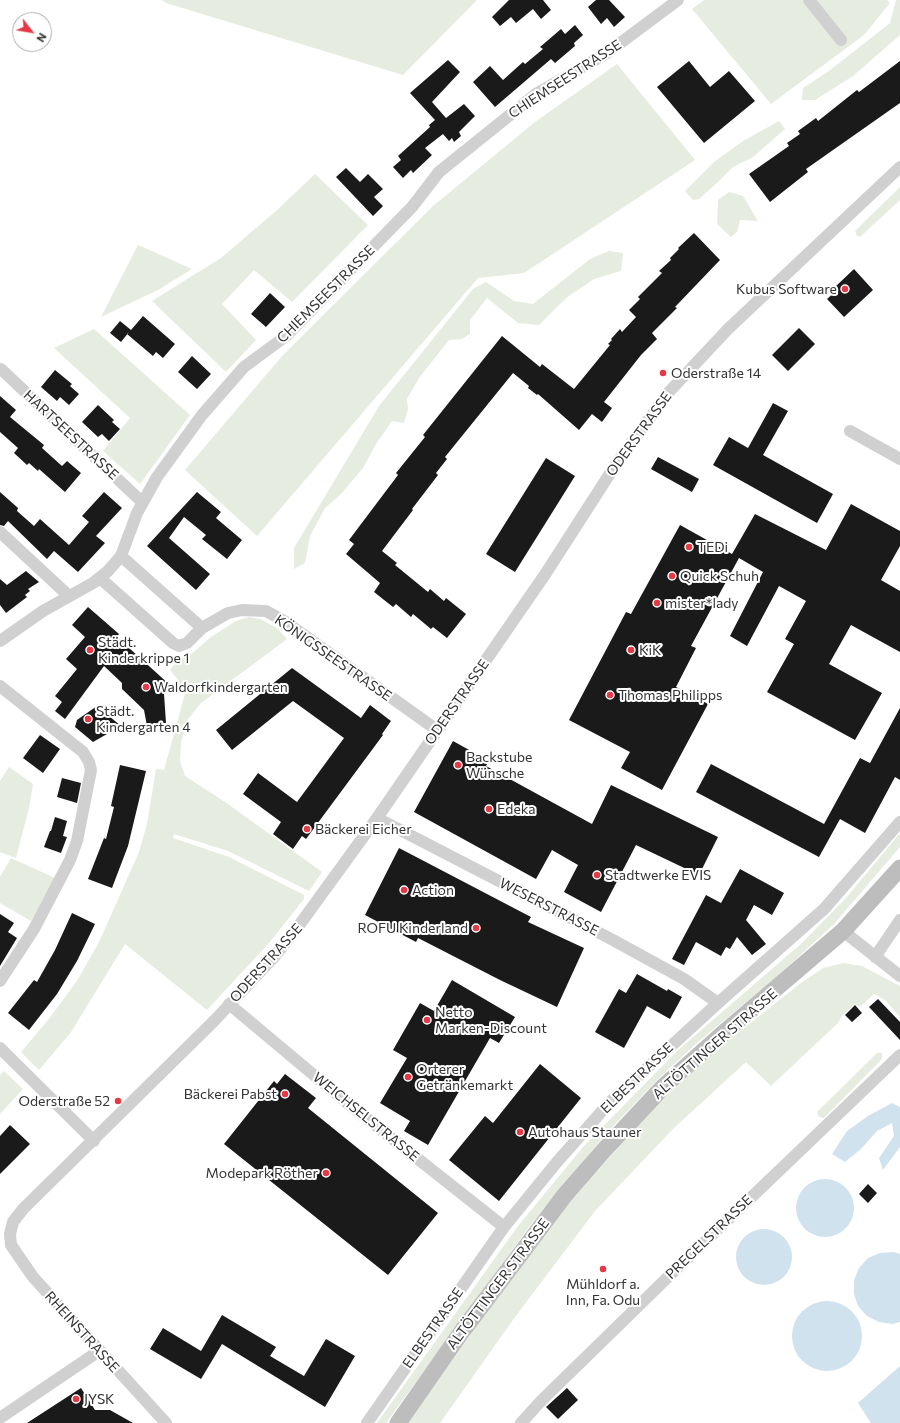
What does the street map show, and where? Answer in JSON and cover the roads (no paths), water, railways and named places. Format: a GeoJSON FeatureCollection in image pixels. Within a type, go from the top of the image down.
{"type":"FeatureCollection","features":[{"type":"Feature","properties":{"kind":"main road","name":"ALTÖTTINGER STRASSE"},"geometry":{"type":"LineString","coordinates":[[398,1423],[463,1330],[508,1270],[564,1196],[605,1149],[663,1087],[720,1036],[843,931],[900,868]]}},
{"type":"Feature","properties":{"kind":"street","name":"CHIEMSEESTRASSE"},"geometry":{"type":"LineString","coordinates":[[0,641],[43,611],[100,578],[121,556],[142,502],[157,477],[198,421],[244,368],[286,336],[412,207],[439,172],[536,94],[607,53],[678,0]]}},
{"type":"Feature","properties":{"kind":"street"},"geometry":{"type":"LineString","coordinates":[[809,0],[841,40]]}},
{"type":"Feature","properties":{"kind":"street","name":"ODERSTRASSE"},"geometry":{"type":"LineString","coordinates":[[10,1234],[13,1222],[23,1209],[94,1141],[229,1004],[274,957],[295,931],[377,818],[546,573],[618,461],[668,392],[728,329],[900,167]]}},
{"type":"Feature","properties":{"kind":"street","name":"HARTSEESTRASSE"},"geometry":{"type":"LineString","coordinates":[[0,369],[142,502]]}},
{"type":"Feature","properties":{"kind":"street"},"geometry":{"type":"LineString","coordinates":[[850,431],[900,459]]}},
{"type":"Feature","properties":{"kind":"street"},"geometry":{"type":"LineString","coordinates":[[0,532],[69,596]]}},
{"type":"Feature","properties":{"kind":"street"},"geometry":{"type":"LineString","coordinates":[[121,556],[202,628]]}},
{"type":"Feature","properties":{"kind":"street","name":"KÖNIGSSEESTRASSE"},"geometry":{"type":"LineString","coordinates":[[100,578],[173,643],[179,646],[187,643],[202,628],[228,613],[242,610],[266,611],[284,621],[437,730]]}},
{"type":"Feature","properties":{"kind":"street"},"geometry":{"type":"LineString","coordinates":[[0,686],[83,752],[90,762],[92,770],[77,841],[70,860],[34,929],[0,981]]}},
{"type":"Feature","properties":{"kind":"street","name":"WESERSTRASSE"},"geometry":{"type":"LineString","coordinates":[[377,818],[684,979],[718,1003]]}},
{"type":"Feature","properties":{"kind":"street","name":"ELBESTRASSE"},"geometry":{"type":"LineString","coordinates":[[367,1423],[504,1227],[557,1162],[610,1102],[824,909],[900,822]]}},
{"type":"Feature","properties":{"kind":"street"},"geometry":{"type":"LineString","coordinates":[[875,957],[900,920]]}},
{"type":"Feature","properties":{"kind":"street"},"geometry":{"type":"LineString","coordinates":[[843,931],[900,976]]}},
{"type":"Feature","properties":{"kind":"street","name":"WEICHSELSTRASSE"},"geometry":{"type":"LineString","coordinates":[[229,1004],[346,1102],[504,1227]]}},
{"type":"Feature","properties":{"kind":"street"},"geometry":{"type":"LineString","coordinates":[[0,1048],[94,1141]]}},
{"type":"Feature","properties":{"kind":"street","name":"PREGELSTRASSE"},"geometry":{"type":"LineString","coordinates":[[521,1423],[541,1401],[662,1282],[900,1055]]}},
{"type":"Feature","properties":{"kind":"street","name":"RHEINSTRASSE"},"geometry":{"type":"LineString","coordinates":[[10,1234],[11,1246],[25,1267],[99,1351],[166,1423]]}},
{"type":"Feature","properties":{"kind":"street"},"geometry":{"type":"LineString","coordinates":[[0,1418],[99,1351]]}},
{"type":"Feature","properties":{"kind":"water"},"geometry":{"type":"Polygon","coordinates":[[[892,1103],[900,1107],[900,1147],[883,1170],[879,1158],[894,1136],[892,1123],[877,1131],[861,1149],[845,1162],[832,1154],[847,1131],[868,1116],[892,1103]]]}},
{"type":"Feature","properties":{"kind":"water"},"geometry":{"type":"Polygon","coordinates":[[[825,1179],[841,1184],[849,1192],[854,1208],[849,1224],[841,1232],[825,1237],[809,1232],[801,1224],[796,1208],[801,1192],[809,1184],[825,1179]]]}},
{"type":"Feature","properties":{"kind":"water"},"geometry":{"type":"Polygon","coordinates":[[[758,1229],[770,1229],[780,1233],[788,1241],[792,1251],[792,1263],[788,1273],[780,1281],[770,1285],[758,1285],[748,1281],[740,1273],[736,1263],[736,1251],[740,1241],[748,1233],[758,1229]]]}},
{"type":"Feature","properties":{"kind":"water"},"geometry":{"type":"Polygon","coordinates":[[[894,1252],[900,1254],[900,1322],[892,1324],[879,1322],[867,1316],[858,1306],[854,1294],[854,1280],[859,1268],[868,1258],[880,1253],[894,1252]]]}},
{"type":"Feature","properties":{"kind":"water"},"geometry":{"type":"Polygon","coordinates":[[[827,1301],[840,1304],[852,1311],[859,1323],[862,1336],[859,1349],[852,1361],[840,1368],[827,1371],[814,1368],[802,1361],[795,1349],[792,1336],[795,1323],[802,1311],[814,1304],[827,1301]]]}},
{"type":"Feature","properties":{"kind":"water"},"geometry":{"type":"Polygon","coordinates":[[[900,1366],[900,1423],[871,1423],[858,1403],[900,1366]]]}},
{"type":"Feature","properties":{"kind":"place","name":"Kubus Software"},"geometry":{"type":"Point","coordinates":[845,289]}},
{"type":"Feature","properties":{"kind":"place","name":"Oderstraße 14"},"geometry":{"type":"Point","coordinates":[663,373]}},
{"type":"Feature","properties":{"kind":"place","name":"TEDi"},"geometry":{"type":"Point","coordinates":[689,547]}},
{"type":"Feature","properties":{"kind":"place","name":"Quick Schuh"},"geometry":{"type":"Point","coordinates":[672,576]}},
{"type":"Feature","properties":{"kind":"place","name":"mister*lady"},"geometry":{"type":"Point","coordinates":[657,603]}},
{"type":"Feature","properties":{"kind":"place","name":"Städt. Kinderkrippe 1"},"geometry":{"type":"Point","coordinates":[90,650]}},
{"type":"Feature","properties":{"kind":"place","name":"KiK"},"geometry":{"type":"Point","coordinates":[631,650]}},
{"type":"Feature","properties":{"kind":"place","name":"Waldorfkindergarten"},"geometry":{"type":"Point","coordinates":[146,687]}},
{"type":"Feature","properties":{"kind":"place","name":"Thomas Philipps"},"geometry":{"type":"Point","coordinates":[610,695]}},
{"type":"Feature","properties":{"kind":"place","name":"Städt. Kindergarten 4"},"geometry":{"type":"Point","coordinates":[88,719]}},
{"type":"Feature","properties":{"kind":"place","name":"Backstube Wünsche"},"geometry":{"type":"Point","coordinates":[458,765]}},
{"type":"Feature","properties":{"kind":"place","name":"Edeka"},"geometry":{"type":"Point","coordinates":[489,809]}},
{"type":"Feature","properties":{"kind":"place","name":"Bäckerei Eicher"},"geometry":{"type":"Point","coordinates":[307,829]}},
{"type":"Feature","properties":{"kind":"place","name":"Stadtwerke EVIS"},"geometry":{"type":"Point","coordinates":[597,875]}},
{"type":"Feature","properties":{"kind":"place","name":"Action"},"geometry":{"type":"Point","coordinates":[404,890]}},
{"type":"Feature","properties":{"kind":"place","name":"ROFU Kinderland"},"geometry":{"type":"Point","coordinates":[476,928]}},
{"type":"Feature","properties":{"kind":"place","name":"Netto Marken-Discount"},"geometry":{"type":"Point","coordinates":[427,1020]}},
{"type":"Feature","properties":{"kind":"place","name":"Orterer Getränkemarkt"},"geometry":{"type":"Point","coordinates":[408,1077]}},
{"type":"Feature","properties":{"kind":"place","name":"Bäckerei Pabst"},"geometry":{"type":"Point","coordinates":[285,1094]}},
{"type":"Feature","properties":{"kind":"place","name":"Oderstraße 52"},"geometry":{"type":"Point","coordinates":[118,1101]}},
{"type":"Feature","properties":{"kind":"place","name":"Autohaus Stauner"},"geometry":{"type":"Point","coordinates":[520,1132]}},
{"type":"Feature","properties":{"kind":"place","name":"Modepark Röther"},"geometry":{"type":"Point","coordinates":[326,1173]}},
{"type":"Feature","properties":{"kind":"place","name":"Mühldorf a. Inn, Fa. Odu"},"geometry":{"type":"Point","coordinates":[603,1269]}},
{"type":"Feature","properties":{"kind":"place","name":"JYSK"},"geometry":{"type":"Point","coordinates":[76,1399]}}]}
